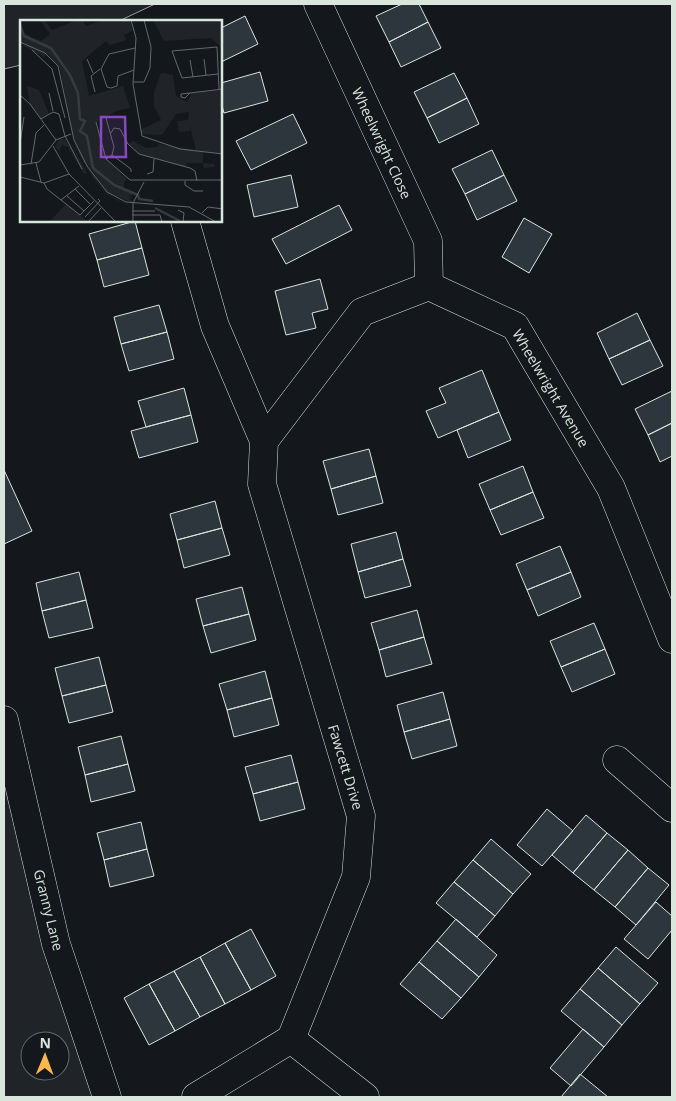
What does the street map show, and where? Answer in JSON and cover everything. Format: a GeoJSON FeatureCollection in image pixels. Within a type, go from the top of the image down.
{"type":"FeatureCollection","features":[{"type":"Feature","properties":{"kind":"street","name":"Wheelwright Close"},"geometry":{"type":"LineString","coordinates":[[318,4],[428,241],[428,286]]}},
{"type":"Feature","properties":{"kind":"street"},"geometry":{"type":"LineString","coordinates":[[186,222],[215,326],[264,441],[362,312],[428,286]]}},
{"type":"Feature","properties":{"kind":"street","name":"Wheelwright Avenue"},"geometry":{"type":"LineString","coordinates":[[428,286],[515,326],[611,488],[672,638]]}},
{"type":"Feature","properties":{"kind":"street","name":"Fawcett Drive"},"geometry":{"type":"LineString","coordinates":[[264,441],[262,484],[361,816],[356,877],[291,1039]]}},
{"type":"Feature","properties":{"kind":"street","name":"Granny Lane"},"geometry":{"type":"LineString","coordinates":[[4,720],[56,944],[107,1097]]}},
{"type":"Feature","properties":{"kind":"street"},"geometry":{"type":"LineString","coordinates":[[617,760],[672,808]]}},
{"type":"Feature","properties":{"kind":"street"},"geometry":{"type":"LineString","coordinates":[[196,1097],[291,1039],[365,1097]]}},
{"type":"Feature","properties":{"kind":"shaded area"},"geometry":{"type":"Polygon","coordinates":[[[4,4],[155,4],[121,20],[20,20],[20,65],[4,69],[4,4]]]}},
{"type":"Feature","properties":{"kind":"shaded area"},"geometry":{"type":"Polygon","coordinates":[[[4,720],[107,1097],[4,1097],[4,720]]]}},
{"type":"Feature","properties":{"kind":"building"},"geometry":{"type":"Polygon","coordinates":[[[402,4],[419,4],[428,22],[389,42],[376,16],[402,4]]]}},
{"type":"Feature","properties":{"kind":"building"},"geometry":{"type":"Polygon","coordinates":[[[245,16],[258,44],[222,62],[222,28],[245,16]]]}},
{"type":"Feature","properties":{"kind":"building"},"geometry":{"type":"Polygon","coordinates":[[[428,22],[441,48],[401,67],[389,42],[428,22]]]}},
{"type":"Feature","properties":{"kind":"building"},"geometry":{"type":"Polygon","coordinates":[[[260,72],[268,101],[224,113],[222,106],[222,83],[260,72]]]}},
{"type":"Feature","properties":{"kind":"building"},"geometry":{"type":"Polygon","coordinates":[[[454,73],[467,98],[427,118],[414,92],[454,73]]]}},
{"type":"Feature","properties":{"kind":"building"},"geometry":{"type":"Polygon","coordinates":[[[467,98],[479,124],[439,143],[427,118],[467,98]]]}},
{"type":"Feature","properties":{"kind":"building"},"geometry":{"type":"Polygon","coordinates":[[[293,114],[307,143],[251,170],[236,141],[293,114]]]}},
{"type":"Feature","properties":{"kind":"building"},"geometry":{"type":"Polygon","coordinates":[[[492,150],[504,175],[465,194],[452,169],[492,150]]]}},
{"type":"Feature","properties":{"kind":"building"},"geometry":{"type":"Polygon","coordinates":[[[291,175],[298,207],[254,217],[247,185],[291,175]]]}},
{"type":"Feature","properties":{"kind":"building"},"geometry":{"type":"Polygon","coordinates":[[[504,175],[517,201],[477,220],[465,194],[504,175]]]}},
{"type":"Feature","properties":{"kind":"building"},"geometry":{"type":"Polygon","coordinates":[[[339,205],[352,230],[286,264],[272,239],[339,205]]]}},
{"type":"Feature","properties":{"kind":"building"},"geometry":{"type":"Polygon","coordinates":[[[524,218],[552,234],[529,273],[502,257],[524,218]]]}},
{"type":"Feature","properties":{"kind":"building"},"geometry":{"type":"Polygon","coordinates":[[[135,222],[142,248],[97,260],[89,234],[135,222]]]}},
{"type":"Feature","properties":{"kind":"building"},"geometry":{"type":"Polygon","coordinates":[[[142,248],[149,275],[104,287],[97,260],[142,248]]]}},
{"type":"Feature","properties":{"kind":"building"},"geometry":{"type":"Polygon","coordinates":[[[320,279],[328,309],[312,313],[316,328],[286,335],[275,291],[320,279]]]}},
{"type":"Feature","properties":{"kind":"building"},"geometry":{"type":"Polygon","coordinates":[[[159,305],[167,332],[121,344],[114,317],[159,305]]]}},
{"type":"Feature","properties":{"kind":"building"},"geometry":{"type":"Polygon","coordinates":[[[637,313],[650,340],[609,359],[597,333],[637,313]]]}},
{"type":"Feature","properties":{"kind":"building"},"geometry":{"type":"Polygon","coordinates":[[[167,332],[174,359],[129,371],[121,344],[167,332]]]}},
{"type":"Feature","properties":{"kind":"building"},"geometry":{"type":"Polygon","coordinates":[[[650,340],[663,366],[622,385],[609,359],[650,340]]]}},
{"type":"Feature","properties":{"kind":"building"},"geometry":{"type":"Polygon","coordinates":[[[482,370],[499,412],[438,438],[426,411],[446,403],[439,388],[482,370]]]}},
{"type":"Feature","properties":{"kind":"building"},"geometry":{"type":"Polygon","coordinates":[[[184,388],[191,415],[146,427],[138,401],[184,388]]]}},
{"type":"Feature","properties":{"kind":"building"},"geometry":{"type":"Polygon","coordinates":[[[672,391],[672,423],[648,435],[635,409],[672,391]]]}},
{"type":"Feature","properties":{"kind":"building"},"geometry":{"type":"Polygon","coordinates":[[[499,412],[511,440],[468,458],[457,430],[499,412]]]}},
{"type":"Feature","properties":{"kind":"building"},"geometry":{"type":"Polygon","coordinates":[[[191,415],[198,442],[139,458],[131,431],[191,415]]]}},
{"type":"Feature","properties":{"kind":"building"},"geometry":{"type":"Polygon","coordinates":[[[672,423],[672,456],[660,462],[648,435],[672,423]]]}},
{"type":"Feature","properties":{"kind":"building"},"geometry":{"type":"Polygon","coordinates":[[[369,449],[376,476],[331,489],[323,461],[369,449]]]}},
{"type":"Feature","properties":{"kind":"building"},"geometry":{"type":"Polygon","coordinates":[[[523,466],[533,492],[490,510],[479,484],[523,466]]]}},
{"type":"Feature","properties":{"kind":"building"},"geometry":{"type":"Polygon","coordinates":[[[4,470],[32,531],[4,544],[4,470]]]}},
{"type":"Feature","properties":{"kind":"building"},"geometry":{"type":"Polygon","coordinates":[[[376,476],[383,503],[338,515],[331,489],[376,476]]]}},
{"type":"Feature","properties":{"kind":"building"},"geometry":{"type":"Polygon","coordinates":[[[533,492],[544,518],[501,535],[490,510],[533,492]]]}},
{"type":"Feature","properties":{"kind":"building"},"geometry":{"type":"Polygon","coordinates":[[[215,501],[222,528],[177,540],[170,514],[215,501]]]}},
{"type":"Feature","properties":{"kind":"building"},"geometry":{"type":"Polygon","coordinates":[[[222,528],[230,555],[184,568],[177,540],[222,528]]]}},
{"type":"Feature","properties":{"kind":"building"},"geometry":{"type":"Polygon","coordinates":[[[396,532],[403,559],[358,572],[351,544],[396,532]]]}},
{"type":"Feature","properties":{"kind":"building"},"geometry":{"type":"Polygon","coordinates":[[[560,546],[571,572],[527,590],[516,564],[560,546]]]}},
{"type":"Feature","properties":{"kind":"building"},"geometry":{"type":"Polygon","coordinates":[[[403,559],[411,586],[365,598],[358,572],[403,559]]]}},
{"type":"Feature","properties":{"kind":"building"},"geometry":{"type":"Polygon","coordinates":[[[79,572],[86,600],[42,611],[36,583],[79,572]]]}},
{"type":"Feature","properties":{"kind":"building"},"geometry":{"type":"Polygon","coordinates":[[[571,572],[581,597],[538,616],[527,590],[571,572]]]}},
{"type":"Feature","properties":{"kind":"building"},"geometry":{"type":"Polygon","coordinates":[[[242,587],[249,614],[203,626],[196,599],[242,587]]]}},
{"type":"Feature","properties":{"kind":"building"},"geometry":{"type":"Polygon","coordinates":[[[86,600],[93,628],[49,638],[42,611],[86,600]]]}},
{"type":"Feature","properties":{"kind":"building"},"geometry":{"type":"Polygon","coordinates":[[[417,610],[424,637],[379,650],[371,623],[417,610]]]}},
{"type":"Feature","properties":{"kind":"building"},"geometry":{"type":"Polygon","coordinates":[[[249,614],[256,640],[211,653],[203,626],[249,614]]]}},
{"type":"Feature","properties":{"kind":"building"},"geometry":{"type":"Polygon","coordinates":[[[594,623],[605,649],[561,667],[550,641],[594,623]]]}},
{"type":"Feature","properties":{"kind":"building"},"geometry":{"type":"Polygon","coordinates":[[[424,637],[432,664],[386,677],[379,650],[424,637]]]}},
{"type":"Feature","properties":{"kind":"building"},"geometry":{"type":"Polygon","coordinates":[[[605,649],[615,674],[572,692],[561,667],[605,649]]]}},
{"type":"Feature","properties":{"kind":"building"},"geometry":{"type":"Polygon","coordinates":[[[99,657],[106,685],[62,696],[55,668],[99,657]]]}},
{"type":"Feature","properties":{"kind":"building"},"geometry":{"type":"Polygon","coordinates":[[[265,671],[272,698],[227,710],[219,684],[265,671]]]}},
{"type":"Feature","properties":{"kind":"building"},"geometry":{"type":"Polygon","coordinates":[[[106,685],[113,712],[69,723],[62,696],[106,685]]]}},
{"type":"Feature","properties":{"kind":"building"},"geometry":{"type":"Polygon","coordinates":[[[443,692],[450,719],[404,732],[397,705],[443,692]]]}},
{"type":"Feature","properties":{"kind":"building"},"geometry":{"type":"Polygon","coordinates":[[[272,698],[279,725],[234,737],[227,710],[272,698]]]}},
{"type":"Feature","properties":{"kind":"building"},"geometry":{"type":"Polygon","coordinates":[[[450,719],[457,746],[412,759],[404,732],[450,719]]]}},
{"type":"Feature","properties":{"kind":"building"},"geometry":{"type":"Polygon","coordinates":[[[121,736],[128,764],[85,775],[78,747],[121,736]]]}},
{"type":"Feature","properties":{"kind":"building"},"geometry":{"type":"Polygon","coordinates":[[[291,755],[298,782],[253,794],[245,767],[291,755]]]}},
{"type":"Feature","properties":{"kind":"building"},"geometry":{"type":"Polygon","coordinates":[[[128,764],[135,791],[91,802],[85,775],[128,764]]]}},
{"type":"Feature","properties":{"kind":"building"},"geometry":{"type":"Polygon","coordinates":[[[298,782],[305,809],[260,821],[253,794],[298,782]]]}},
{"type":"Feature","properties":{"kind":"building"},"geometry":{"type":"Polygon","coordinates":[[[547,809],[573,831],[542,866],[517,845],[547,809]]]}},
{"type":"Feature","properties":{"kind":"building"},"geometry":{"type":"Polygon","coordinates":[[[586,815],[607,833],[573,873],[552,855],[586,815]]]}},
{"type":"Feature","properties":{"kind":"building"},"geometry":{"type":"Polygon","coordinates":[[[141,822],[147,849],[104,860],[97,833],[141,822]]]}},
{"type":"Feature","properties":{"kind":"building"},"geometry":{"type":"Polygon","coordinates":[[[607,833],[628,850],[594,890],[573,873],[607,833]]]}},
{"type":"Feature","properties":{"kind":"building"},"geometry":{"type":"Polygon","coordinates":[[[491,839],[531,874],[513,894],[473,860],[491,839]]]}},
{"type":"Feature","properties":{"kind":"building"},"geometry":{"type":"Polygon","coordinates":[[[147,849],[154,876],[110,887],[104,860],[147,849]]]}},
{"type":"Feature","properties":{"kind":"building"},"geometry":{"type":"Polygon","coordinates":[[[628,850],[648,868],[615,907],[594,890],[628,850]]]}},
{"type":"Feature","properties":{"kind":"building"},"geometry":{"type":"Polygon","coordinates":[[[473,860],[513,894],[495,916],[454,882],[473,860]]]}},
{"type":"Feature","properties":{"kind":"building"},"geometry":{"type":"Polygon","coordinates":[[[648,868],[669,885],[636,925],[615,907],[648,868]]]}},
{"type":"Feature","properties":{"kind":"building"},"geometry":{"type":"Polygon","coordinates":[[[454,882],[495,916],[477,937],[436,903],[454,882]]]}},
{"type":"Feature","properties":{"kind":"building"},"geometry":{"type":"Polygon","coordinates":[[[656,902],[672,916],[672,930],[648,959],[624,939],[656,902]]]}},
{"type":"Feature","properties":{"kind":"building"},"geometry":{"type":"Polygon","coordinates":[[[456,919],[497,955],[479,977],[437,941],[456,919]]]}},
{"type":"Feature","properties":{"kind":"building"},"geometry":{"type":"Polygon","coordinates":[[[251,929],[276,976],[251,990],[225,943],[251,929]]]}},
{"type":"Feature","properties":{"kind":"building"},"geometry":{"type":"Polygon","coordinates":[[[437,941],[479,977],[461,998],[419,962],[437,941]]]}},
{"type":"Feature","properties":{"kind":"building"},"geometry":{"type":"Polygon","coordinates":[[[225,943],[251,990],[225,1004],[200,957],[225,943]]]}},
{"type":"Feature","properties":{"kind":"building"},"geometry":{"type":"Polygon","coordinates":[[[616,947],[658,983],[640,1004],[598,968],[616,947]]]}},
{"type":"Feature","properties":{"kind":"building"},"geometry":{"type":"Polygon","coordinates":[[[200,957],[225,1004],[200,1017],[174,971],[200,957]]]}},
{"type":"Feature","properties":{"kind":"building"},"geometry":{"type":"Polygon","coordinates":[[[419,962],[461,998],[442,1019],[400,984],[419,962]]]}},
{"type":"Feature","properties":{"kind":"building"},"geometry":{"type":"Polygon","coordinates":[[[598,968],[640,1004],[622,1025],[580,989],[598,968]]]}},
{"type":"Feature","properties":{"kind":"building"},"geometry":{"type":"Polygon","coordinates":[[[174,971],[200,1017],[175,1031],[149,984],[174,971]]]}},
{"type":"Feature","properties":{"kind":"building"},"geometry":{"type":"Polygon","coordinates":[[[149,984],[175,1031],[149,1045],[124,998],[149,984]]]}},
{"type":"Feature","properties":{"kind":"building"},"geometry":{"type":"Polygon","coordinates":[[[580,989],[622,1025],[604,1047],[561,1011],[580,989]]]}},
{"type":"Feature","properties":{"kind":"building"},"geometry":{"type":"Polygon","coordinates":[[[583,1029],[604,1047],[571,1086],[550,1068],[583,1029]]]}},
{"type":"Feature","properties":{"kind":"building"},"geometry":{"type":"Polygon","coordinates":[[[580,1074],[608,1097],[561,1097],[580,1074]]]}}]}
